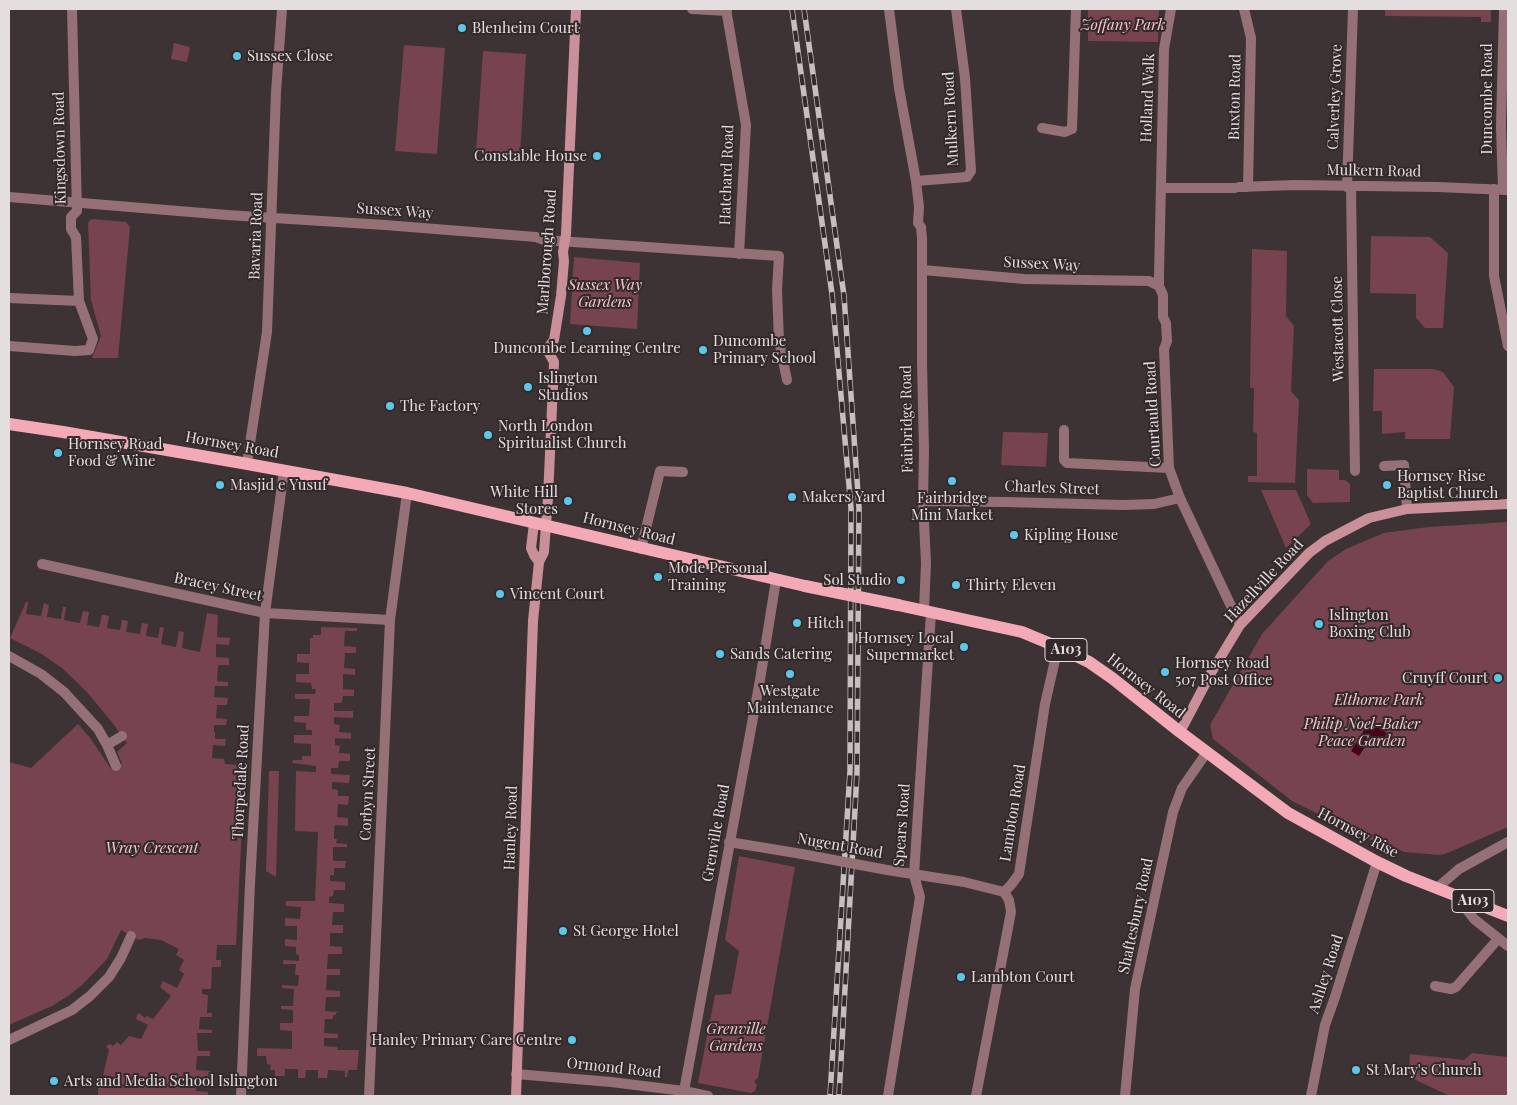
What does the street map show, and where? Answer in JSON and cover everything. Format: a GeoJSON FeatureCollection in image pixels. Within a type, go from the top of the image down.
{"type":"FeatureCollection","features":[{"type":"Feature","properties":{"kind":"main road","name":"Hornsey Road"},"geometry":{"type":"LineString","coordinates":[[9,424],[247,463],[407,493],[776,580],[1022,632],[1058,646],[1089,662],[1206,752]]}},
{"type":"Feature","properties":{"kind":"main road","name":"Hornsey Rise"},"geometry":{"type":"LineString","coordinates":[[1206,752],[1288,813],[1377,862],[1508,916]]}},
{"type":"Feature","properties":{"kind":"street","name":"Kingsdown Road"},"geometry":{"type":"LineString","coordinates":[[9,346],[75,351],[89,350],[93,339],[80,301],[76,237],[71,229],[71,218],[76,212],[72,9]]}},
{"type":"Feature","properties":{"kind":"street","name":"Bavaria Road"},"geometry":{"type":"LineString","coordinates":[[247,463],[267,332],[276,92],[282,9]]}},
{"type":"Feature","properties":{"kind":"street","name":"Marlborough Road"},"geometry":{"type":"LineString","coordinates":[[540,524],[554,362],[549,353],[550,345],[554,340],[564,261],[576,9]]}},
{"type":"Feature","properties":{"kind":"street"},"geometry":{"type":"LineString","coordinates":[[692,9],[726,10]]}},
{"type":"Feature","properties":{"kind":"street","name":"Fairbridge Road"},"geometry":{"type":"LineString","coordinates":[[889,9],[899,88],[916,181],[918,223],[921,227],[923,270],[923,501],[927,612]]}},
{"type":"Feature","properties":{"kind":"street","name":"Mulkern Road"},"geometry":{"type":"LineString","coordinates":[[916,181],[967,176],[971,170],[965,78],[956,9]]}},
{"type":"Feature","properties":{"kind":"street"},"geometry":{"type":"LineString","coordinates":[[1042,128],[1065,132],[1072,129],[1076,9]]}},
{"type":"Feature","properties":{"kind":"street","name":"Holland Walk"},"geometry":{"type":"LineString","coordinates":[[1162,188],[1164,49],[1171,9]]}},
{"type":"Feature","properties":{"kind":"street","name":"Buxton Road"},"geometry":{"type":"LineString","coordinates":[[1241,187],[1251,38],[1244,9]]}},
{"type":"Feature","properties":{"kind":"street","name":"Calverley Grove"},"geometry":{"type":"LineString","coordinates":[[1349,187],[1354,9]]}},
{"type":"Feature","properties":{"kind":"street","name":"Duncombe Road"},"geometry":{"type":"LineString","coordinates":[[1504,9],[1501,126],[1502,190],[1494,276],[1508,346]]}},
{"type":"Feature","properties":{"kind":"street","name":"Hatchard Road"},"geometry":{"type":"LineString","coordinates":[[726,10],[746,125],[739,254]]}},
{"type":"Feature","properties":{"kind":"street","name":"Mulkern Road"},"geometry":{"type":"LineString","coordinates":[[1162,188],[1294,185],[1502,190]]}},
{"type":"Feature","properties":{"kind":"street","name":"Westacott Close"},"geometry":{"type":"LineString","coordinates":[[1349,187],[1355,471]]}},
{"type":"Feature","properties":{"kind":"street","name":"Courtauld Road"},"geometry":{"type":"LineString","coordinates":[[1162,188],[1159,286],[1163,295],[1163,317],[1166,323],[1167,341],[1164,349],[1169,468],[1180,498],[1240,625]]}},
{"type":"Feature","properties":{"kind":"street","name":"Sussex Way"},"geometry":{"type":"LineString","coordinates":[[9,197],[536,237],[544,240],[779,256],[777,290],[779,341],[787,380]]}},
{"type":"Feature","properties":{"kind":"street","name":"Sussex Way"},"geometry":{"type":"LineString","coordinates":[[923,270],[1024,279],[1149,281],[1159,286]]}},
{"type":"Feature","properties":{"kind":"street"},"geometry":{"type":"LineString","coordinates":[[9,298],[80,301]]}},
{"type":"Feature","properties":{"kind":"street"},"geometry":{"type":"LineString","coordinates":[[1064,430],[1064,460],[1067,463],[1169,468]]}},
{"type":"Feature","properties":{"kind":"street"},"geometry":{"type":"LineString","coordinates":[[1384,466],[1404,465],[1407,508]]}},
{"type":"Feature","properties":{"kind":"street","name":"Thorpedale Road"},"geometry":{"type":"LineString","coordinates":[[241,1096],[250,884],[265,613],[284,470]]}},
{"type":"Feature","properties":{"kind":"street"},"geometry":{"type":"LineString","coordinates":[[641,549],[660,471],[684,472]]}},
{"type":"Feature","properties":{"kind":"street","name":"Corbyn Street"},"geometry":{"type":"LineString","coordinates":[[369,1096],[390,620],[407,493]]}},
{"type":"Feature","properties":{"kind":"street","name":"Charles Street"},"geometry":{"type":"LineString","coordinates":[[923,501],[1123,505],[1154,504],[1180,498]]}},
{"type":"Feature","properties":{"kind":"street","name":"Hazellville Road"},"geometry":{"type":"LineString","coordinates":[[1180,732],[1211,673],[1240,625],[1309,553],[1325,541],[1369,518],[1407,508],[1508,504]]}},
{"type":"Feature","properties":{"kind":"street","name":"Hanley Road"},"geometry":{"type":"LineString","coordinates":[[516,1096],[533,621],[539,562],[544,552],[540,524]]}},
{"type":"Feature","properties":{"kind":"street","name":"Bracey Street"},"geometry":{"type":"LineString","coordinates":[[42,564],[265,613],[390,620]]}},
{"type":"Feature","properties":{"kind":"street","name":"Grenville Road"},"geometry":{"type":"LineString","coordinates":[[684,1091],[760,680],[776,580]]}},
{"type":"Feature","properties":{"kind":"street","name":"Spears Road"},"geometry":{"type":"LineString","coordinates":[[888,1096],[920,897],[914,875],[927,612]]}},
{"type":"Feature","properties":{"kind":"street","name":"Lambton Road"},"geometry":{"type":"LineString","coordinates":[[1004,892],[1019,874],[1045,704],[1058,646]]}},
{"type":"Feature","properties":{"kind":"street"},"geometry":{"type":"LineString","coordinates":[[9,656],[41,674],[64,692],[98,729],[116,766]]}},
{"type":"Feature","properties":{"kind":"street"},"geometry":{"type":"LineString","coordinates":[[107,745],[122,736]]}},
{"type":"Feature","properties":{"kind":"street","name":"Shaftesbury Road"},"geometry":{"type":"LineString","coordinates":[[1125,1096],[1135,989],[1173,812],[1182,788],[1206,752]]}},
{"type":"Feature","properties":{"kind":"street","name":"Nugent Road"},"geometry":{"type":"LineString","coordinates":[[729,842],[964,882],[1004,892]]}},
{"type":"Feature","properties":{"kind":"street"},"geometry":{"type":"LineString","coordinates":[[1437,888],[1459,869],[1508,842]]}},
{"type":"Feature","properties":{"kind":"street","name":"Ashley Road"},"geometry":{"type":"LineString","coordinates":[[1311,1096],[1325,1024],[1377,862]]}},
{"type":"Feature","properties":{"kind":"street"},"geometry":{"type":"LineString","coordinates":[[976,1096],[1011,912],[1009,900],[1004,892]]}},
{"type":"Feature","properties":{"kind":"street"},"geometry":{"type":"LineString","coordinates":[[1462,897],[1467,910],[1474,918],[1508,946]]}},
{"type":"Feature","properties":{"kind":"street"},"geometry":{"type":"LineString","coordinates":[[9,1040],[72,1010],[90,996],[109,977],[121,958],[131,936]]}},
{"type":"Feature","properties":{"kind":"street"},"geometry":{"type":"LineString","coordinates":[[1435,986],[1451,989],[1456,987],[1498,939]]}},
{"type":"Feature","properties":{"kind":"street","name":"Ormond Road"},"geometry":{"type":"LineString","coordinates":[[516,1074],[611,1082],[684,1091],[708,1096]]}},
{"type":"Feature","properties":{"kind":"green space","name":"Zoffany Park"},"geometry":{"type":"Polygon","coordinates":[[[1088,9],[1159,9],[1158,42],[1088,41],[1088,9]]]}},
{"type":"Feature","properties":{"kind":"green space"},"geometry":{"type":"Polygon","coordinates":[[[1385,9],[1491,9],[1491,22],[1481,22],[1481,17],[1385,16],[1385,9]]]}},
{"type":"Feature","properties":{"kind":"green space"},"geometry":{"type":"Polygon","coordinates":[[[174,43],[190,47],[187,62],[171,59],[174,43]]]}},
{"type":"Feature","properties":{"kind":"green space"},"geometry":{"type":"Polygon","coordinates":[[[404,45],[445,48],[437,154],[395,151],[404,45]]]}},
{"type":"Feature","properties":{"kind":"green space"},"geometry":{"type":"Polygon","coordinates":[[[483,51],[526,54],[520,155],[476,152],[483,51]]]}},
{"type":"Feature","properties":{"kind":"green space"},"geometry":{"type":"Polygon","coordinates":[[[91,219],[126,222],[130,227],[118,358],[92,358],[101,336],[91,300],[88,223],[91,219]]]}},
{"type":"Feature","properties":{"kind":"green space"},"geometry":{"type":"Polygon","coordinates":[[[1371,236],[1430,237],[1448,253],[1443,328],[1425,328],[1416,318],[1416,294],[1370,293],[1371,236]]]}},
{"type":"Feature","properties":{"kind":"green space"},"geometry":{"type":"Polygon","coordinates":[[[1252,249],[1287,251],[1286,316],[1294,326],[1291,391],[1299,400],[1295,483],[1248,482],[1248,476],[1257,476],[1257,433],[1253,432],[1254,388],[1250,388],[1252,249]]]}},
{"type":"Feature","properties":{"kind":"green space","name":"Sussex Way Gardens"},"geometry":{"type":"Polygon","coordinates":[[[574,257],[640,263],[637,329],[570,324],[574,257]]]}},
{"type":"Feature","properties":{"kind":"green space"},"geometry":{"type":"Polygon","coordinates":[[[1374,369],[1433,369],[1443,372],[1454,387],[1450,439],[1405,439],[1405,432],[1382,434],[1382,411],[1373,411],[1374,369]]]}},
{"type":"Feature","properties":{"kind":"green space"},"geometry":{"type":"Polygon","coordinates":[[[1003,432],[1048,433],[1046,467],[1001,465],[1003,432]]]}},
{"type":"Feature","properties":{"kind":"green space"},"geometry":{"type":"Polygon","coordinates":[[[1307,469],[1339,470],[1339,480],[1345,480],[1350,484],[1350,502],[1313,503],[1307,495],[1307,469]]]}},
{"type":"Feature","properties":{"kind":"green space"},"geometry":{"type":"Polygon","coordinates":[[[1261,490],[1296,490],[1311,524],[1286,548],[1261,490]]]}},
{"type":"Feature","properties":{"kind":"green space","name":"Elthorne Park"},"geometry":{"type":"Polygon","coordinates":[[[1508,522],[1508,827],[1445,854],[1405,852],[1371,840],[1292,801],[1213,739],[1210,725],[1262,634],[1328,561],[1346,549],[1384,533],[1428,527],[1508,522]]]}},
{"type":"Feature","properties":{"kind":"green space","name":"Wray Crescent"},"geometry":{"type":"Polygon","coordinates":[[[26,602],[28,602],[26,614],[41,616],[44,603],[49,605],[47,617],[61,619],[63,607],[66,607],[64,620],[80,623],[83,611],[89,612],[87,625],[99,627],[102,615],[105,615],[109,616],[107,628],[120,630],[122,620],[124,620],[128,621],[126,632],[140,634],[142,623],[148,624],[146,636],[158,638],[160,627],[164,628],[161,644],[176,647],[179,631],[184,632],[182,648],[200,652],[207,613],[218,615],[217,637],[230,638],[229,645],[216,644],[216,657],[229,658],[229,665],[218,665],[217,681],[228,682],[228,686],[215,686],[214,697],[228,698],[227,705],[217,705],[216,718],[227,719],[226,725],[214,725],[215,739],[226,739],[225,746],[213,745],[212,758],[224,759],[225,764],[245,765],[236,945],[217,945],[216,960],[221,960],[221,967],[212,967],[211,989],[202,989],[202,994],[208,995],[207,1013],[212,1013],[212,1017],[200,1017],[199,1029],[212,1030],[212,1033],[197,1033],[198,1051],[210,1051],[210,1056],[197,1056],[196,1070],[210,1071],[210,1078],[197,1077],[196,1091],[208,1092],[208,1096],[98,1096],[98,1087],[119,1088],[120,1078],[103,1075],[109,1050],[106,1046],[110,1044],[113,1046],[117,1042],[121,1045],[129,1036],[141,1039],[148,1025],[136,1019],[137,1015],[139,1013],[145,1018],[147,1016],[153,1019],[171,996],[160,987],[163,981],[177,988],[184,974],[179,970],[184,960],[176,955],[179,949],[161,940],[145,938],[139,940],[121,930],[107,959],[82,985],[52,1006],[9,1025],[9,762],[31,768],[78,724],[91,739],[111,769],[122,763],[117,752],[127,743],[86,691],[62,668],[40,653],[10,638],[26,602]]]}},
{"type":"Feature","properties":{"kind":"green space"},"geometry":{"type":"Polygon","coordinates":[[[321,627],[357,628],[357,631],[345,631],[344,646],[356,647],[356,653],[345,653],[344,668],[355,669],[355,675],[343,674],[343,689],[354,690],[354,696],[343,696],[342,703],[334,703],[334,711],[353,711],[353,718],[334,717],[334,724],[340,725],[339,732],[351,733],[351,739],[335,738],[335,745],[340,746],[339,753],[350,754],[350,761],[339,761],[338,768],[331,768],[331,774],[350,775],[349,783],[332,782],[332,789],[338,790],[338,796],[349,796],[348,805],[338,804],[337,817],[348,818],[348,826],[335,825],[334,832],[334,839],[337,839],[336,843],[347,844],[347,847],[333,847],[333,861],[346,861],[345,868],[334,868],[334,875],[330,875],[330,881],[345,882],[345,890],[334,890],[333,896],[329,897],[329,903],[344,904],[344,912],[333,912],[332,925],[343,925],[343,933],[330,933],[330,946],[342,947],[342,954],[328,954],[327,969],[340,969],[340,975],[327,975],[326,990],[340,991],[340,997],[326,997],[325,1011],[339,1012],[333,1015],[333,1019],[325,1019],[324,1033],[338,1034],[338,1038],[324,1038],[324,1046],[337,1047],[338,1050],[359,1050],[357,1070],[348,1070],[347,1077],[345,1077],[345,1071],[328,1070],[327,1078],[318,1078],[318,1070],[306,1070],[305,1078],[298,1078],[298,1069],[285,1069],[285,1076],[275,1076],[275,1070],[270,1070],[271,1065],[267,1064],[266,1056],[257,1056],[257,1048],[292,1049],[292,1031],[280,1030],[280,1023],[293,1023],[293,1010],[281,1009],[281,1006],[293,1006],[294,989],[282,988],[282,985],[298,986],[299,975],[295,975],[296,964],[283,964],[283,960],[299,961],[299,955],[296,954],[296,947],[285,946],[285,939],[297,940],[297,926],[285,926],[285,918],[300,919],[301,907],[286,906],[286,901],[315,901],[318,832],[295,831],[296,771],[316,772],[316,766],[292,763],[293,760],[302,760],[302,756],[311,756],[311,744],[294,743],[294,735],[312,735],[312,730],[306,730],[306,723],[294,722],[294,716],[309,716],[310,699],[295,699],[295,694],[315,694],[316,689],[312,689],[311,683],[296,682],[296,674],[309,674],[309,663],[297,662],[297,654],[310,654],[310,638],[313,638],[313,635],[321,635],[321,627]]]}},
{"type":"Feature","properties":{"kind":"green space"},"geometry":{"type":"Polygon","coordinates":[[[269,771],[279,771],[276,877],[266,871],[269,771]]]}},
{"type":"Feature","properties":{"kind":"green space","name":"Grenville Gardens"},"geometry":{"type":"Polygon","coordinates":[[[739,856],[795,867],[758,1078],[754,1081],[757,1085],[755,1091],[751,1093],[698,1083],[715,995],[731,994],[739,951],[725,940],[739,856]]]}},
{"type":"Feature","properties":{"kind":"green space"},"geometry":{"type":"Polygon","coordinates":[[[1472,1053],[1508,1057],[1508,1096],[1450,1096],[1409,1077],[1410,1054],[1464,1060],[1472,1053]]]}},
{"type":"Feature","properties":{"kind":"shaded area"},"geometry":{"type":"Polygon","coordinates":[[[1369,722],[1387,733],[1382,742],[1372,736],[1359,756],[1351,751],[1369,722]]]}},
{"type":"Feature","properties":{"kind":"railway"},"geometry":{"type":"LineString","coordinates":[[792,9],[832,294],[851,508],[850,771],[830,1096]]}},
{"type":"Feature","properties":{"kind":"railway"},"geometry":{"type":"LineString","coordinates":[[804,9],[844,296],[859,508],[857,773],[839,1096]]}},
{"type":"Feature","properties":{"kind":"place","name":"Blenheim Court"},"geometry":{"type":"Point","coordinates":[462,28]}},
{"type":"Feature","properties":{"kind":"place","name":"Sussex Close"},"geometry":{"type":"Point","coordinates":[237,56]}},
{"type":"Feature","properties":{"kind":"place","name":"Constable House"},"geometry":{"type":"Point","coordinates":[597,156]}},
{"type":"Feature","properties":{"kind":"place","name":"Duncombe Learning Centre"},"geometry":{"type":"Point","coordinates":[587,331]}},
{"type":"Feature","properties":{"kind":"place","name":"Duncombe Primary School"},"geometry":{"type":"Point","coordinates":[703,350]}},
{"type":"Feature","properties":{"kind":"place","name":"Islington Studios"},"geometry":{"type":"Point","coordinates":[528,387]}},
{"type":"Feature","properties":{"kind":"place","name":"The Factory"},"geometry":{"type":"Point","coordinates":[390,406]}},
{"type":"Feature","properties":{"kind":"place","name":"North London Spiritualist Church"},"geometry":{"type":"Point","coordinates":[488,435]}},
{"type":"Feature","properties":{"kind":"place","name":"Hornsey Road Food & Wine"},"geometry":{"type":"Point","coordinates":[58,453]}},
{"type":"Feature","properties":{"kind":"place","name":"Fairbridge Mini Market"},"geometry":{"type":"Point","coordinates":[952,481]}},
{"type":"Feature","properties":{"kind":"place","name":"Masjid e Yusuf"},"geometry":{"type":"Point","coordinates":[220,485]}},
{"type":"Feature","properties":{"kind":"place","name":"Hornsey Rise Baptist Church"},"geometry":{"type":"Point","coordinates":[1387,485]}},
{"type":"Feature","properties":{"kind":"place","name":"Makers Yard"},"geometry":{"type":"Point","coordinates":[792,497]}},
{"type":"Feature","properties":{"kind":"place","name":"White Hill Stores"},"geometry":{"type":"Point","coordinates":[568,501]}},
{"type":"Feature","properties":{"kind":"place","name":"Kipling House"},"geometry":{"type":"Point","coordinates":[1014,535]}},
{"type":"Feature","properties":{"kind":"place","name":"Mode Personal Training"},"geometry":{"type":"Point","coordinates":[658,577]}},
{"type":"Feature","properties":{"kind":"place","name":"Sol Studio"},"geometry":{"type":"Point","coordinates":[901,580]}},
{"type":"Feature","properties":{"kind":"place","name":"Thirty Eleven"},"geometry":{"type":"Point","coordinates":[956,585]}},
{"type":"Feature","properties":{"kind":"place","name":"Vincent Court"},"geometry":{"type":"Point","coordinates":[500,594]}},
{"type":"Feature","properties":{"kind":"place","name":"Hitch"},"geometry":{"type":"Point","coordinates":[797,623]}},
{"type":"Feature","properties":{"kind":"place","name":"Islington Boxing Club"},"geometry":{"type":"Point","coordinates":[1319,624]}},
{"type":"Feature","properties":{"kind":"place","name":"Hornsey Local Supermarket"},"geometry":{"type":"Point","coordinates":[964,647]}},
{"type":"Feature","properties":{"kind":"place","name":"Sands Catering"},"geometry":{"type":"Point","coordinates":[720,654]}},
{"type":"Feature","properties":{"kind":"place","name":"Hornsey Road 507 Post Office"},"geometry":{"type":"Point","coordinates":[1165,672]}},
{"type":"Feature","properties":{"kind":"place","name":"Westgate Maintenance"},"geometry":{"type":"Point","coordinates":[790,674]}},
{"type":"Feature","properties":{"kind":"place","name":"Cruyff Court"},"geometry":{"type":"Point","coordinates":[1498,678]}},
{"type":"Feature","properties":{"kind":"place","name":"St George Hotel"},"geometry":{"type":"Point","coordinates":[563,931]}},
{"type":"Feature","properties":{"kind":"place","name":"Lambton Court"},"geometry":{"type":"Point","coordinates":[961,977]}},
{"type":"Feature","properties":{"kind":"place","name":"Hanley Primary Care Centre"},"geometry":{"type":"Point","coordinates":[572,1040]}},
{"type":"Feature","properties":{"kind":"place","name":"St Mary's Church"},"geometry":{"type":"Point","coordinates":[1356,1070]}},
{"type":"Feature","properties":{"kind":"place","name":"Arts and Media School Islington"},"geometry":{"type":"Point","coordinates":[54,1081]}},
{"type":"Feature","properties":{"kind":"park label","name":"Philip Noel-Baker Peace Garden"},"geometry":{"type":"Point","coordinates":[1362,732]}}]}
